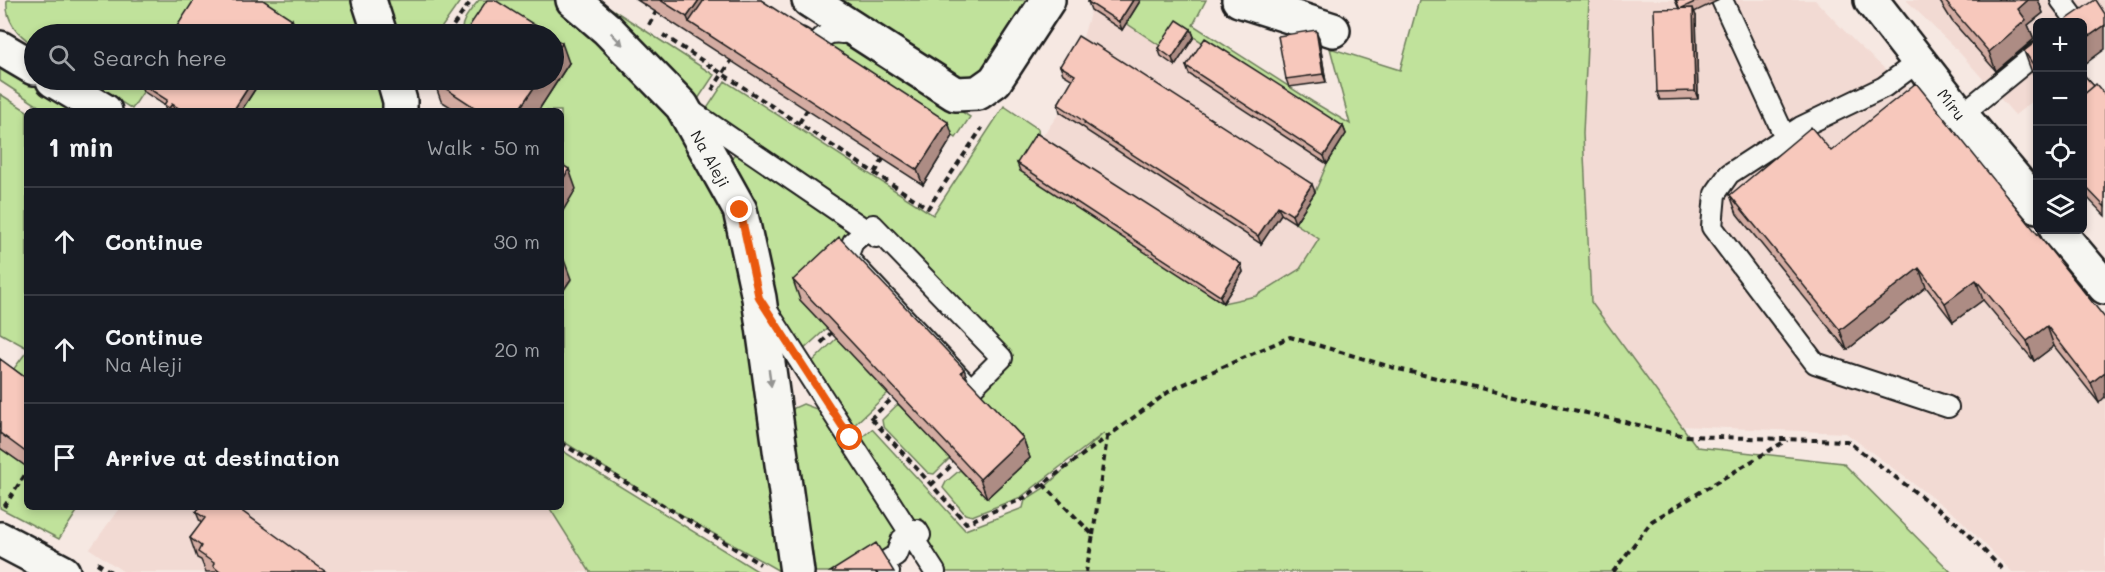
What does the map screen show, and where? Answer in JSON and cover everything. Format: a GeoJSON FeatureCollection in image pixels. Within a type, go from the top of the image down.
{"type":"FeatureCollection","features":[{"type":"Feature","properties":{"kind":"street"},"geometry":{"type":"LineString","coordinates":[[369,0],[377,24]]}},
{"type":"Feature","properties":{"kind":"street","name":"Na Aleji"},"geometry":{"type":"LineString","coordinates":[[573,0],[607,29],[682,106],[740,210],[759,298],[797,572]]}},
{"type":"Feature","properties":{"kind":"street"},"geometry":{"type":"LineString","coordinates":[[809,0],[955,94],[978,93],[995,81],[1048,0]]}},
{"type":"Feature","properties":{"kind":"street"},"geometry":{"type":"LineString","coordinates":[[1239,0],[1333,30]]}},
{"type":"Feature","properties":{"kind":"street","name":"Míru"},"geometry":{"type":"LineString","coordinates":[[1871,0],[1961,115],[2033,201]]}},
{"type":"Feature","properties":{"kind":"street"},"geometry":{"type":"LineString","coordinates":[[0,48],[24,62]]}},
{"type":"Feature","properties":{"kind":"street"},"geometry":{"type":"LineString","coordinates":[[70,90],[100,108]]}},
{"type":"Feature","properties":{"kind":"street"},"geometry":{"type":"LineString","coordinates":[[397,90],[400,108]]}},
{"type":"Feature","properties":{"kind":"street"},"geometry":{"type":"LineString","coordinates":[[2060,234],[2105,287]]}},
{"type":"Feature","properties":{"kind":"street"},"geometry":{"type":"LineString","coordinates":[[0,539],[63,572]]}},
{"type":"Feature","properties":{"kind":"lane"},"geometry":{"type":"LineString","coordinates":[[782,25],[815,47],[825,35],[842,33],[852,17],[826,0]]}},
{"type":"Feature","properties":{"kind":"lane"},"geometry":{"type":"LineString","coordinates":[[1722,0],[1785,137]]}},
{"type":"Feature","properties":{"kind":"lane"},"geometry":{"type":"LineString","coordinates":[[2061,0],[2074,18]]}},
{"type":"Feature","properties":{"kind":"lane"},"geometry":{"type":"LineString","coordinates":[[1961,115],[2033,55]]}},
{"type":"Feature","properties":{"kind":"lane"},"geometry":{"type":"LineString","coordinates":[[1919,61],[1884,87],[1801,126],[1729,174],[1715,194],[1712,227],[1815,363],[1948,407]]}},
{"type":"Feature","properties":{"kind":"lane"},"geometry":{"type":"LineString","coordinates":[[682,106],[884,241],[990,361]]}},
{"type":"Feature","properties":{"kind":"lane"},"geometry":{"type":"LineString","coordinates":[[873,225],[878,228],[1002,358],[971,389],[846,257],[853,242],[866,230],[873,225]]}},
{"type":"Feature","properties":{"kind":"lane"},"geometry":{"type":"LineString","coordinates":[[759,298],[935,572]]}},
{"type":"Feature","properties":{"kind":"lane"},"geometry":{"type":"LineString","coordinates":[[889,572],[883,563],[896,555],[902,539],[917,530],[943,572]]}},
{"type":"Feature","properties":{"kind":"path"},"geometry":{"type":"LineString","coordinates":[[454,24],[472,0]]}},
{"type":"Feature","properties":{"kind":"path"},"geometry":{"type":"LineString","coordinates":[[649,25],[656,12]]}},
{"type":"Feature","properties":{"kind":"path"},"geometry":{"type":"LineString","coordinates":[[641,20],[928,208],[983,125]]}},
{"type":"Feature","properties":{"kind":"path"},"geometry":{"type":"LineString","coordinates":[[799,123],[807,110]]}},
{"type":"Feature","properties":{"kind":"path"},"geometry":{"type":"LineString","coordinates":[[874,172],[883,159]]}},
{"type":"Feature","properties":{"kind":"path"},"geometry":{"type":"LineString","coordinates":[[872,418],[966,523],[1024,498],[1171,390],[1290,337],[1398,369],[1685,436],[1847,441],[1958,525],[2005,572]]}},
{"type":"Feature","properties":{"kind":"path"},"geometry":{"type":"LineString","coordinates":[[1086,572],[1107,437]]}},
{"type":"Feature","properties":{"kind":"path"},"geometry":{"type":"LineString","coordinates":[[1613,572],[1652,522],[1787,439]]}},
{"type":"Feature","properties":{"kind":"path"},"geometry":{"type":"LineString","coordinates":[[564,445],[763,566]]}},
{"type":"Feature","properties":{"kind":"path"},"geometry":{"type":"LineString","coordinates":[[931,485],[954,463]]}},
{"type":"Feature","properties":{"kind":"path"},"geometry":{"type":"LineString","coordinates":[[0,513],[24,477]]}},
{"type":"Feature","properties":{"kind":"path"},"geometry":{"type":"LineString","coordinates":[[1043,484],[1093,535]]}},
{"type":"Feature","properties":{"kind":"shaded area"},"geometry":{"type":"Polygon","coordinates":[[[1589,0],[1815,0],[1855,42],[1923,103],[2105,329],[2105,572],[2012,572],[1958,517],[1846,433],[1681,426],[1591,302],[1583,133],[1589,0]]]}},
{"type":"Feature","properties":{"kind":"shaded area"},"geometry":{"type":"Polygon","coordinates":[[[1906,0],[2105,0],[2105,49],[2087,28],[2087,18],[2033,18],[2033,101],[2015,115],[1959,52],[1906,0]]]}},
{"type":"Feature","properties":{"kind":"shaded area"},"geometry":{"type":"Polygon","coordinates":[[[1091,10],[1179,27],[1346,134],[1327,164],[1315,192],[1295,223],[1319,239],[1301,268],[1256,296],[1223,303],[1039,141],[1078,83],[1063,74],[1081,44],[1091,10]]]}},
{"type":"Feature","properties":{"kind":"shaded area"},"geometry":{"type":"Polygon","coordinates":[[[118,510],[551,510],[590,572],[124,572],[90,549],[118,510]]]}},
{"type":"Feature","properties":{"kind":"green space"},"geometry":{"type":"Polygon","coordinates":[[[7,0],[202,0],[186,24],[24,24],[24,38],[10,21],[7,0]]]}},
{"type":"Feature","properties":{"kind":"green space"},"geometry":{"type":"Polygon","coordinates":[[[253,0],[356,0],[364,24],[290,24],[253,0]]]}},
{"type":"Feature","properties":{"kind":"green space"},"geometry":{"type":"Polygon","coordinates":[[[382,0],[461,0],[444,24],[390,24],[382,0]]]}},
{"type":"Feature","properties":{"kind":"green space"},"geometry":{"type":"Polygon","coordinates":[[[479,0],[563,0],[652,92],[715,177],[740,241],[781,572],[665,506],[564,442],[564,290],[571,280],[564,275],[564,108],[540,108],[552,90],[564,90],[564,71],[569,63],[564,60],[564,24],[462,24],[479,0]]]}},
{"type":"Feature","properties":{"kind":"green space"},"geometry":{"type":"Polygon","coordinates":[[[598,0],[714,75],[696,102],[598,0]]]}},
{"type":"Feature","properties":{"kind":"green space"},"geometry":{"type":"Polygon","coordinates":[[[826,0],[1030,0],[992,66],[970,77],[960,78],[826,0]]]}},
{"type":"Feature","properties":{"kind":"green space"},"geometry":{"type":"Polygon","coordinates":[[[1138,0],[1206,0],[1193,25],[1350,124],[1330,48],[1400,70],[1419,0],[1589,0],[1583,134],[1591,302],[1697,447],[1843,463],[1951,572],[943,572],[860,439],[872,429],[965,530],[1023,508],[1025,500],[1044,488],[1104,433],[1021,497],[972,516],[965,514],[943,488],[946,482],[960,470],[988,498],[968,392],[1001,358],[878,228],[706,110],[725,81],[933,215],[1004,106],[1038,129],[1039,141],[1208,293],[1223,303],[1256,296],[1300,269],[1319,239],[1295,223],[1315,192],[1327,164],[1345,134],[1180,28],[1165,49],[1126,23],[1138,0]]]}},
{"type":"Feature","properties":{"kind":"green space"},"geometry":{"type":"Polygon","coordinates":[[[842,33],[970,117],[956,138],[815,47],[842,33]]]}},
{"type":"Feature","properties":{"kind":"green space"},"geometry":{"type":"Polygon","coordinates":[[[0,58],[24,73],[24,90],[50,90],[78,108],[41,108],[0,81],[0,58]]]}},
{"type":"Feature","properties":{"kind":"green space"},"geometry":{"type":"Polygon","coordinates":[[[103,90],[144,90],[130,108],[103,90]]]}},
{"type":"Feature","properties":{"kind":"green space"},"geometry":{"type":"Polygon","coordinates":[[[255,90],[384,90],[388,108],[243,108],[255,90]]]}},
{"type":"Feature","properties":{"kind":"green space"},"geometry":{"type":"Polygon","coordinates":[[[0,94],[24,109],[24,346],[0,333],[0,94]]]}},
{"type":"Feature","properties":{"kind":"green space"},"geometry":{"type":"Polygon","coordinates":[[[735,154],[741,154],[850,226],[853,236],[801,300],[827,328],[803,350],[776,309],[729,160],[735,154]]]}},
{"type":"Feature","properties":{"kind":"green space"},"geometry":{"type":"Polygon","coordinates":[[[837,338],[888,393],[852,427],[811,363],[837,338]]]}},
{"type":"Feature","properties":{"kind":"green space"},"geometry":{"type":"Polygon","coordinates":[[[24,355],[24,391],[7,378],[24,355]]]}},
{"type":"Feature","properties":{"kind":"green space"},"geometry":{"type":"Polygon","coordinates":[[[803,404],[822,411],[902,539],[850,572],[805,572],[787,419],[794,408],[803,404]]]}},
{"type":"Feature","properties":{"kind":"green space"},"geometry":{"type":"Polygon","coordinates":[[[898,404],[950,458],[934,474],[928,473],[883,426],[882,420],[898,404]]]}},
{"type":"Feature","properties":{"kind":"green space"},"geometry":{"type":"Polygon","coordinates":[[[0,448],[24,465],[24,510],[78,510],[59,539],[0,508],[0,448]]]}},
{"type":"Feature","properties":{"kind":"green space"},"geometry":{"type":"Polygon","coordinates":[[[564,452],[759,572],[590,572],[551,510],[564,510],[564,452]]]}},
{"type":"Feature","properties":{"kind":"building"},"geometry":{"type":"Polygon","coordinates":[[[194,0],[263,0],[292,19],[289,24],[178,24],[194,0]]]}},
{"type":"Feature","properties":{"kind":"building"},"geometry":{"type":"Polygon","coordinates":[[[487,0],[495,0],[533,24],[471,24],[487,0]]]}},
{"type":"Feature","properties":{"kind":"building"},"geometry":{"type":"Polygon","coordinates":[[[660,0],[699,0],[687,17],[660,0]]]}},
{"type":"Feature","properties":{"kind":"building"},"geometry":{"type":"Polygon","coordinates":[[[704,0],[761,0],[948,122],[917,170],[689,22],[704,0]]]}},
{"type":"Feature","properties":{"kind":"building"},"geometry":{"type":"Polygon","coordinates":[[[1089,0],[1133,0],[1119,22],[1088,2],[1089,0]]]}},
{"type":"Feature","properties":{"kind":"building"},"geometry":{"type":"Polygon","coordinates":[[[1676,0],[1699,0],[1680,9],[1676,0]]]}},
{"type":"Feature","properties":{"kind":"building"},"geometry":{"type":"Polygon","coordinates":[[[2028,0],[2018,9],[2026,20],[1989,52],[1945,1],[2028,0]]]}},
{"type":"Feature","properties":{"kind":"building"},"geometry":{"type":"Polygon","coordinates":[[[2096,0],[2105,14],[2105,25],[2087,38],[2087,18],[2069,18],[2096,0]]]}},
{"type":"Feature","properties":{"kind":"building"},"geometry":{"type":"Polygon","coordinates":[[[1693,8],[1695,91],[1657,92],[1654,9],[1693,8]]]}},
{"type":"Feature","properties":{"kind":"building"},"geometry":{"type":"Polygon","coordinates":[[[1177,20],[1191,29],[1172,58],[1158,48],[1177,20]]]}},
{"type":"Feature","properties":{"kind":"building"},"geometry":{"type":"Polygon","coordinates":[[[1316,30],[1323,74],[1286,79],[1278,36],[1316,30]]]}},
{"type":"Feature","properties":{"kind":"building"},"geometry":{"type":"Polygon","coordinates":[[[1078,36],[1094,46],[1095,44],[1312,184],[1292,215],[1278,206],[1258,236],[1058,104],[1075,75],[1060,66],[1078,36]]]}},
{"type":"Feature","properties":{"kind":"building"},"geometry":{"type":"Polygon","coordinates":[[[1205,38],[1343,126],[1324,156],[1186,66],[1205,38]]]}},
{"type":"Feature","properties":{"kind":"building"},"geometry":{"type":"Polygon","coordinates":[[[2033,44],[2033,64],[2024,51],[2033,44]]]}},
{"type":"Feature","properties":{"kind":"building"},"geometry":{"type":"Polygon","coordinates":[[[2087,78],[2094,86],[2087,92],[2087,78]]]}},
{"type":"Feature","properties":{"kind":"building"},"geometry":{"type":"Polygon","coordinates":[[[1916,83],[2033,228],[2033,234],[2037,234],[2105,318],[2105,372],[2091,383],[2047,326],[2027,341],[1976,280],[1945,303],[1919,268],[1840,330],[1730,195],[1811,127],[1831,151],[1916,83]]]}},
{"type":"Feature","properties":{"kind":"building"},"geometry":{"type":"Polygon","coordinates":[[[2096,84],[2105,95],[2105,207],[2087,188],[2087,92],[2096,84]]]}},
{"type":"Feature","properties":{"kind":"building"},"geometry":{"type":"Polygon","coordinates":[[[151,90],[247,90],[235,108],[178,108],[172,104],[169,108],[164,105],[167,100],[151,90]]]}},
{"type":"Feature","properties":{"kind":"building"},"geometry":{"type":"Polygon","coordinates":[[[448,90],[532,90],[520,108],[475,108],[448,90]]]}},
{"type":"Feature","properties":{"kind":"building"},"geometry":{"type":"Polygon","coordinates":[[[1036,133],[1241,264],[1220,296],[1017,163],[1036,133]]]}},
{"type":"Feature","properties":{"kind":"building"},"geometry":{"type":"Polygon","coordinates":[[[564,166],[569,169],[564,177],[564,166]]]}},
{"type":"Feature","properties":{"kind":"building"},"geometry":{"type":"Polygon","coordinates":[[[839,237],[964,369],[961,372],[1023,438],[980,479],[793,280],[839,237]]]}},
{"type":"Feature","properties":{"kind":"building"},"geometry":{"type":"Polygon","coordinates":[[[0,359],[24,377],[24,451],[0,433],[0,359]]]}},
{"type":"Feature","properties":{"kind":"building"},"geometry":{"type":"Polygon","coordinates":[[[198,510],[240,510],[326,572],[220,572],[213,566],[214,563],[198,552],[201,546],[190,538],[205,518],[196,512],[198,510]]]}},
{"type":"Feature","properties":{"kind":"building"},"geometry":{"type":"Polygon","coordinates":[[[876,543],[894,572],[830,572],[876,543]]]}},
{"type":"Feature","properties":{"kind":"route"},"geometry":{"type":"LineString","coordinates":[[740,210],[759,298],[850,438]]}}]}
